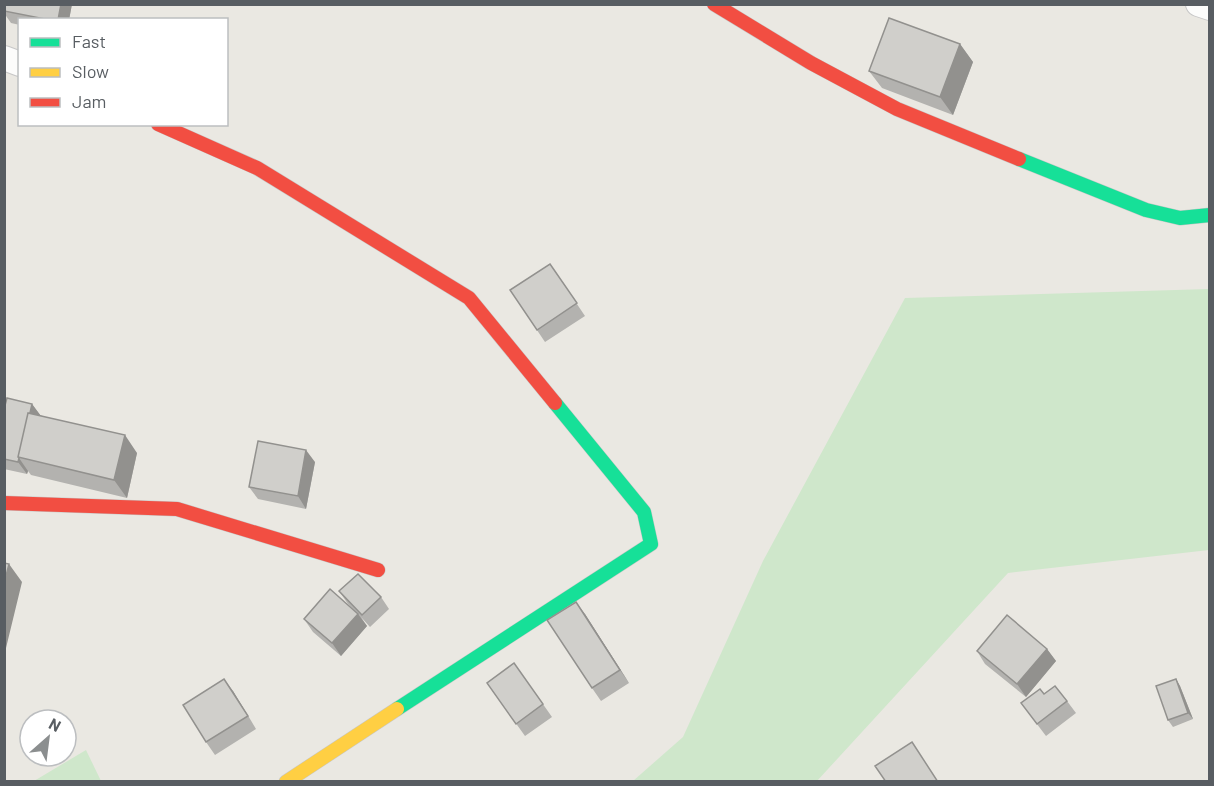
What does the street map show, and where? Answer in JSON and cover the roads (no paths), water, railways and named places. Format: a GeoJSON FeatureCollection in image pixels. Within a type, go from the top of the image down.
{"type":"FeatureCollection","features":[{"type":"Feature","properties":{"kind":"street"},"geometry":{"type":"LineString","coordinates":[[714,4],[811,63],[897,109],[1146,210],[1180,218],[1209,215]]}},
{"type":"Feature","properties":{"kind":"street"},"geometry":{"type":"LineString","coordinates":[[1198,4],[1209,8]]}},
{"type":"Feature","properties":{"kind":"street"},"geometry":{"type":"LineString","coordinates":[[162,126],[256,168],[469,298],[644,512],[651,544],[286,782]]}},
{"type":"Feature","properties":{"kind":"street"},"geometry":{"type":"LineString","coordinates":[[4,502],[177,508],[378,570]]}}]}
